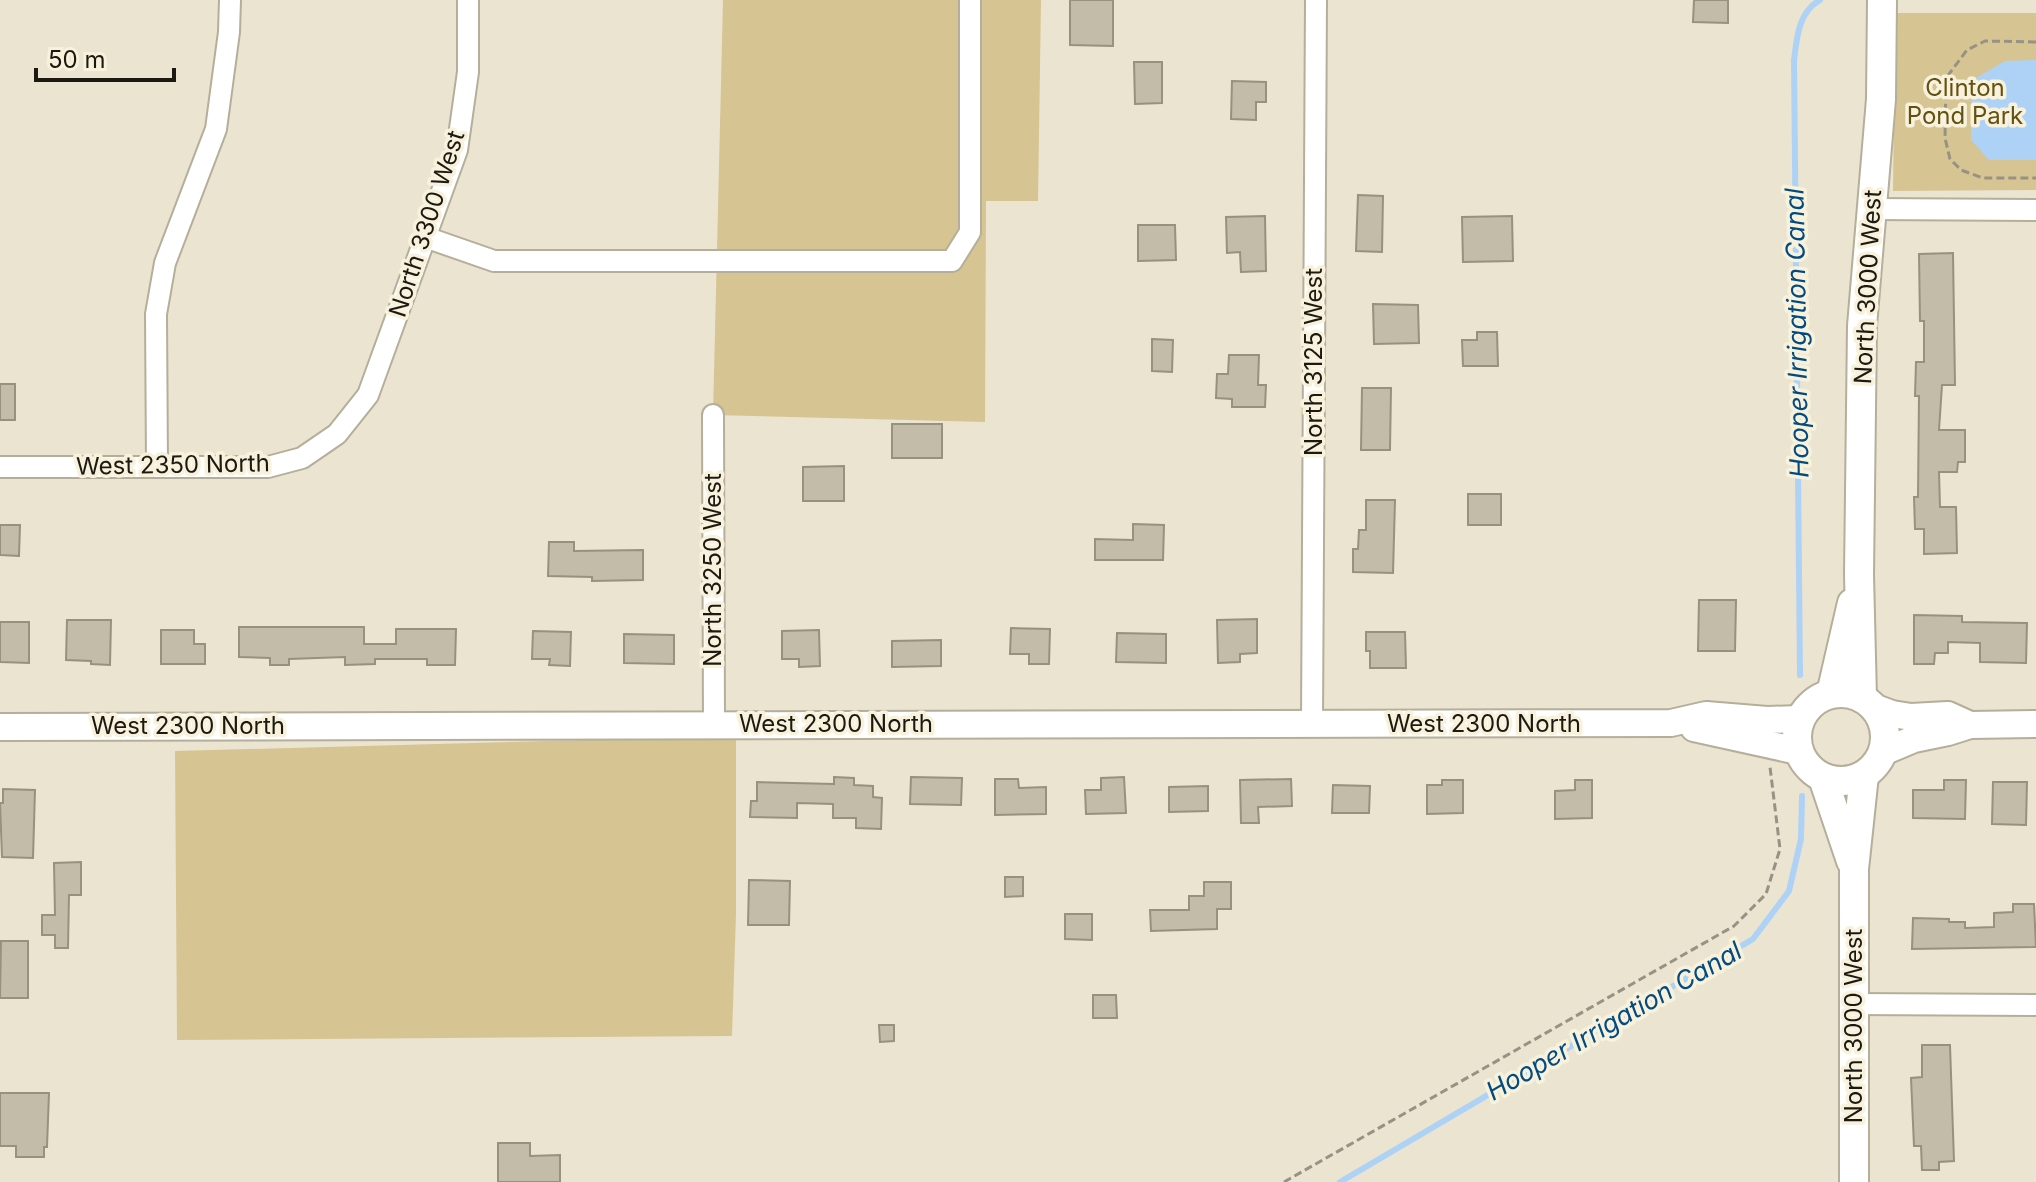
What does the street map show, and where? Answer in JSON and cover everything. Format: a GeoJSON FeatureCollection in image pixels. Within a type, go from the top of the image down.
{"type":"FeatureCollection","features":[{"type":"Feature","properties":{"kind":"main road","name":"North 3000 West"},"geometry":{"type":"LineString","coordinates":[[1868,702],[1859,575],[1862,326],[1881,99],[1882,0]]}},
{"type":"Feature","properties":{"kind":"main road","name":"North 3000 West"},"geometry":{"type":"LineString","coordinates":[[1831,694],[1859,575]]}},
{"type":"Feature","properties":{"kind":"main road"},"geometry":{"type":"LineString","coordinates":[[1831,694],[1852,694],[1868,702],[1885,731],[1883,752],[1876,765],[1850,781],[1835,782],[1823,778],[1803,762],[1796,732],[1807,707],[1831,694]]}},
{"type":"Feature","properties":{"kind":"main road","name":"North 3000 West"},"geometry":{"type":"LineString","coordinates":[[1854,1182],[1854,869],[1864,775]]}},
{"type":"Feature","properties":{"kind":"main road","name":"North 3000 West"},"geometry":{"type":"LineString","coordinates":[[1823,778],[1854,869]]}},
{"type":"Feature","properties":{"kind":"street"},"geometry":{"type":"LineString","coordinates":[[157,467],[156,314],[165,263],[216,129],[229,32],[230,0]]}},
{"type":"Feature","properties":{"kind":"street","name":"North 3300 West"},"geometry":{"type":"LineString","coordinates":[[337,434],[368,395],[457,150],[468,72],[468,0]]}},
{"type":"Feature","properties":{"kind":"street"},"geometry":{"type":"LineString","coordinates":[[425,237],[494,261],[952,261],[970,232],[970,0]]}},
{"type":"Feature","properties":{"kind":"street","name":"North 3125 West"},"geometry":{"type":"LineString","coordinates":[[1312,724],[1316,0]]}},
{"type":"Feature","properties":{"kind":"street"},"geometry":{"type":"LineString","coordinates":[[1871,209],[2036,210]]}},
{"type":"Feature","properties":{"kind":"street","name":"North 3250 West"},"geometry":{"type":"LineString","coordinates":[[713,415],[714,724]]}},
{"type":"Feature","properties":{"kind":"street","name":"West 2350 North"},"geometry":{"type":"LineString","coordinates":[[0,467],[268,467],[302,458],[337,434]]}},
{"type":"Feature","properties":{"kind":"street"},"geometry":{"type":"LineString","coordinates":[[1868,702],[1892,714],[1911,717],[1948,715],[1970,725]]}},
{"type":"Feature","properties":{"kind":"street","name":"West 2300 North"},"geometry":{"type":"LineString","coordinates":[[1671,723],[1706,715],[1767,720],[1800,719]]}},
{"type":"Feature","properties":{"kind":"street","name":"West 2300 North"},"geometry":{"type":"LineString","coordinates":[[0,727],[1671,723],[1798,751]]}},
{"type":"Feature","properties":{"kind":"street"},"geometry":{"type":"LineString","coordinates":[[1883,752],[1914,739],[1970,725],[2036,724]]}},
{"type":"Feature","properties":{"kind":"street"},"geometry":{"type":"LineString","coordinates":[[1853,1004],[2036,1005]]}},
{"type":"Feature","properties":{"kind":"path"},"geometry":{"type":"LineString","coordinates":[[2036,42],[1985,41],[1967,50],[1946,78],[1945,123],[1950,159],[1961,170],[1983,178],[2036,178]]}},
{"type":"Feature","properties":{"kind":"path"},"geometry":{"type":"LineString","coordinates":[[1284,1182],[1734,926],[1766,894],[1780,849],[1769,760]]}},
{"type":"Feature","properties":{"kind":"green space"},"geometry":{"type":"Polygon","coordinates":[[[723,0],[1041,0],[1038,201],[986,201],[985,422],[713,415],[723,0]]]}},
{"type":"Feature","properties":{"kind":"green space","name":"Clinton Pond Park"},"geometry":{"type":"Polygon","coordinates":[[[1895,13],[2036,13],[2036,190],[1893,191],[1895,13]]]}},
{"type":"Feature","properties":{"kind":"green space"},"geometry":{"type":"Polygon","coordinates":[[[736,736],[732,1036],[177,1040],[175,751],[736,736]]]}},
{"type":"Feature","properties":{"kind":"water"},"geometry":{"type":"Polygon","coordinates":[[[2036,60],[2036,160],[1989,160],[1971,140],[1971,81],[2005,61],[2036,60]]]}},
{"type":"Feature","properties":{"kind":"building"},"geometry":{"type":"Polygon","coordinates":[[[1070,0],[1113,0],[1113,46],[1070,45],[1070,0]]]}},
{"type":"Feature","properties":{"kind":"building"},"geometry":{"type":"Polygon","coordinates":[[[1694,0],[1728,0],[1728,23],[1693,22],[1694,0]]]}},
{"type":"Feature","properties":{"kind":"building"},"geometry":{"type":"Polygon","coordinates":[[[1134,62],[1162,62],[1162,103],[1135,104],[1134,62]]]}},
{"type":"Feature","properties":{"kind":"building"},"geometry":{"type":"Polygon","coordinates":[[[1232,81],[1266,82],[1266,102],[1256,102],[1256,120],[1231,119],[1232,81]]]}},
{"type":"Feature","properties":{"kind":"building"},"geometry":{"type":"Polygon","coordinates":[[[1358,195],[1383,196],[1382,252],[1356,251],[1358,195]]]}},
{"type":"Feature","properties":{"kind":"building"},"geometry":{"type":"Polygon","coordinates":[[[1265,216],[1266,271],[1241,272],[1240,252],[1227,253],[1226,217],[1265,216]]]}},
{"type":"Feature","properties":{"kind":"building"},"geometry":{"type":"Polygon","coordinates":[[[1512,216],[1513,261],[1463,262],[1462,217],[1512,216]]]}},
{"type":"Feature","properties":{"kind":"building"},"geometry":{"type":"Polygon","coordinates":[[[1138,225],[1175,225],[1176,260],[1138,261],[1138,225]]]}},
{"type":"Feature","properties":{"kind":"building"},"geometry":{"type":"Polygon","coordinates":[[[1953,253],[1955,385],[1942,385],[1939,430],[1965,430],[1965,462],[1958,462],[1957,472],[1939,472],[1940,507],[1956,507],[1957,553],[1924,554],[1924,529],[1915,529],[1914,497],[1918,497],[1919,396],[1915,396],[1916,362],[1924,362],[1919,254],[1953,253]]]}},
{"type":"Feature","properties":{"kind":"building"},"geometry":{"type":"Polygon","coordinates":[[[1373,304],[1418,305],[1419,343],[1374,344],[1373,304]]]}},
{"type":"Feature","properties":{"kind":"building"},"geometry":{"type":"Polygon","coordinates":[[[1477,332],[1497,332],[1498,366],[1463,366],[1462,340],[1477,340],[1477,332]]]}},
{"type":"Feature","properties":{"kind":"building"},"geometry":{"type":"Polygon","coordinates":[[[1152,339],[1173,340],[1172,372],[1152,371],[1152,339]]]}},
{"type":"Feature","properties":{"kind":"building"},"geometry":{"type":"Polygon","coordinates":[[[1229,355],[1259,355],[1258,385],[1266,385],[1265,407],[1232,407],[1232,399],[1216,398],[1217,374],[1228,374],[1229,355]]]}},
{"type":"Feature","properties":{"kind":"building"},"geometry":{"type":"Polygon","coordinates":[[[0,384],[15,384],[15,420],[0,420],[0,384]]]}},
{"type":"Feature","properties":{"kind":"building"},"geometry":{"type":"Polygon","coordinates":[[[1362,388],[1391,388],[1390,450],[1361,450],[1362,388]]]}},
{"type":"Feature","properties":{"kind":"building"},"geometry":{"type":"Polygon","coordinates":[[[892,424],[942,424],[942,458],[892,458],[892,424]]]}},
{"type":"Feature","properties":{"kind":"building"},"geometry":{"type":"Polygon","coordinates":[[[844,466],[844,501],[803,501],[803,467],[844,466]]]}},
{"type":"Feature","properties":{"kind":"building"},"geometry":{"type":"Polygon","coordinates":[[[1468,494],[1501,494],[1501,525],[1468,525],[1468,494]]]}},
{"type":"Feature","properties":{"kind":"building"},"geometry":{"type":"Polygon","coordinates":[[[1366,500],[1395,500],[1393,573],[1353,572],[1353,549],[1358,549],[1359,530],[1366,530],[1366,500]]]}},
{"type":"Feature","properties":{"kind":"building"},"geometry":{"type":"Polygon","coordinates":[[[1133,524],[1164,525],[1163,560],[1095,560],[1095,539],[1133,540],[1133,524]]]}},
{"type":"Feature","properties":{"kind":"building"},"geometry":{"type":"Polygon","coordinates":[[[0,525],[20,525],[19,556],[0,555],[0,525]]]}},
{"type":"Feature","properties":{"kind":"building"},"geometry":{"type":"Polygon","coordinates":[[[549,542],[574,542],[574,551],[643,550],[643,580],[592,581],[592,577],[548,576],[549,542]]]}},
{"type":"Feature","properties":{"kind":"building"},"geometry":{"type":"Polygon","coordinates":[[[1699,600],[1736,600],[1735,651],[1698,651],[1699,600]]]}},
{"type":"Feature","properties":{"kind":"building"},"geometry":{"type":"Polygon","coordinates":[[[1914,615],[1962,616],[1962,622],[2027,623],[2026,663],[1980,662],[1980,643],[1948,642],[1948,653],[1935,653],[1934,664],[1914,664],[1914,615]]]}},
{"type":"Feature","properties":{"kind":"building"},"geometry":{"type":"Polygon","coordinates":[[[1257,619],[1257,653],[1240,654],[1240,662],[1218,663],[1217,620],[1257,619]]]}},
{"type":"Feature","properties":{"kind":"building"},"geometry":{"type":"Polygon","coordinates":[[[67,620],[111,620],[110,665],[66,660],[67,620]]]}},
{"type":"Feature","properties":{"kind":"building"},"geometry":{"type":"Polygon","coordinates":[[[0,622],[29,622],[29,663],[0,662],[0,622]]]}},
{"type":"Feature","properties":{"kind":"building"},"geometry":{"type":"Polygon","coordinates":[[[239,627],[364,627],[364,644],[396,644],[396,629],[456,629],[455,665],[427,665],[427,659],[375,659],[375,664],[345,665],[345,657],[289,659],[289,665],[270,665],[270,658],[239,657],[239,627]]]}},
{"type":"Feature","properties":{"kind":"building"},"geometry":{"type":"Polygon","coordinates":[[[1011,628],[1050,629],[1049,664],[1029,664],[1029,654],[1010,654],[1011,628]]]}},
{"type":"Feature","properties":{"kind":"building"},"geometry":{"type":"Polygon","coordinates":[[[161,630],[194,630],[194,644],[205,644],[205,664],[161,664],[161,630]]]}},
{"type":"Feature","properties":{"kind":"building"},"geometry":{"type":"Polygon","coordinates":[[[819,630],[820,666],[799,667],[799,659],[782,659],[782,631],[819,630]]]}},
{"type":"Feature","properties":{"kind":"building"},"geometry":{"type":"Polygon","coordinates":[[[533,631],[571,632],[570,666],[549,665],[550,659],[532,659],[533,631]]]}},
{"type":"Feature","properties":{"kind":"building"},"geometry":{"type":"Polygon","coordinates":[[[1366,632],[1405,632],[1406,668],[1370,668],[1366,632]]]}},
{"type":"Feature","properties":{"kind":"building"},"geometry":{"type":"Polygon","coordinates":[[[1117,633],[1166,634],[1166,663],[1116,662],[1117,633]]]}},
{"type":"Feature","properties":{"kind":"building"},"geometry":{"type":"Polygon","coordinates":[[[624,634],[674,635],[674,664],[624,663],[624,634]]]}},
{"type":"Feature","properties":{"kind":"building"},"geometry":{"type":"Polygon","coordinates":[[[941,640],[941,666],[892,667],[892,641],[941,640]]]}},
{"type":"Feature","properties":{"kind":"building"},"geometry":{"type":"Polygon","coordinates":[[[834,777],[854,778],[854,785],[873,786],[873,797],[882,798],[881,829],[856,828],[856,818],[833,818],[833,804],[797,803],[797,818],[750,817],[751,801],[757,801],[757,782],[834,784],[834,777]]]}},
{"type":"Feature","properties":{"kind":"building"},"geometry":{"type":"Polygon","coordinates":[[[911,777],[962,778],[961,805],[910,804],[911,777]]]}},
{"type":"Feature","properties":{"kind":"building"},"geometry":{"type":"Polygon","coordinates":[[[1124,777],[1126,813],[1086,814],[1085,790],[1101,790],[1101,778],[1124,777]]]}},
{"type":"Feature","properties":{"kind":"building"},"geometry":{"type":"Polygon","coordinates":[[[995,779],[1018,779],[1019,788],[1046,787],[1046,814],[995,815],[995,779]]]}},
{"type":"Feature","properties":{"kind":"building"},"geometry":{"type":"Polygon","coordinates":[[[1291,779],[1292,806],[1258,807],[1259,823],[1241,823],[1240,780],[1291,779]]]}},
{"type":"Feature","properties":{"kind":"building"},"geometry":{"type":"Polygon","coordinates":[[[1442,780],[1463,780],[1463,813],[1427,814],[1427,785],[1442,785],[1442,780]]]}},
{"type":"Feature","properties":{"kind":"building"},"geometry":{"type":"Polygon","coordinates":[[[1575,780],[1592,780],[1592,818],[1555,819],[1555,791],[1575,790],[1575,780]]]}},
{"type":"Feature","properties":{"kind":"building"},"geometry":{"type":"Polygon","coordinates":[[[1944,780],[1966,780],[1965,819],[1913,818],[1913,790],[1944,790],[1944,780]]]}},
{"type":"Feature","properties":{"kind":"building"},"geometry":{"type":"Polygon","coordinates":[[[1993,782],[2027,782],[2026,825],[1992,824],[1993,782]]]}},
{"type":"Feature","properties":{"kind":"building"},"geometry":{"type":"Polygon","coordinates":[[[1333,785],[1370,786],[1369,813],[1332,813],[1333,785]]]}},
{"type":"Feature","properties":{"kind":"building"},"geometry":{"type":"Polygon","coordinates":[[[1208,786],[1208,811],[1169,812],[1169,787],[1208,786]]]}},
{"type":"Feature","properties":{"kind":"building"},"geometry":{"type":"Polygon","coordinates":[[[3,789],[35,790],[33,858],[2,857],[0,803],[3,803],[3,789]]]}},
{"type":"Feature","properties":{"kind":"building"},"geometry":{"type":"Polygon","coordinates":[[[81,862],[81,895],[69,895],[68,948],[55,948],[55,935],[42,935],[42,915],[55,915],[54,863],[81,862]]]}},
{"type":"Feature","properties":{"kind":"building"},"geometry":{"type":"Polygon","coordinates":[[[1005,877],[1023,877],[1023,896],[1005,897],[1005,877]]]}},
{"type":"Feature","properties":{"kind":"building"},"geometry":{"type":"Polygon","coordinates":[[[749,880],[790,881],[789,925],[748,925],[749,880]]]}},
{"type":"Feature","properties":{"kind":"building"},"geometry":{"type":"Polygon","coordinates":[[[1204,882],[1231,882],[1231,909],[1217,909],[1217,929],[1151,931],[1150,910],[1189,910],[1189,896],[1204,896],[1204,882]]]}},
{"type":"Feature","properties":{"kind":"building"},"geometry":{"type":"Polygon","coordinates":[[[2013,904],[2034,904],[2036,947],[1912,949],[1913,918],[1965,922],[1965,928],[1994,927],[1994,913],[2013,912],[2013,904]]]}},
{"type":"Feature","properties":{"kind":"building"},"geometry":{"type":"Polygon","coordinates":[[[1065,914],[1092,914],[1092,940],[1065,939],[1065,914]]]}},
{"type":"Feature","properties":{"kind":"building"},"geometry":{"type":"Polygon","coordinates":[[[1,941],[28,941],[28,998],[0,998],[1,941]]]}},
{"type":"Feature","properties":{"kind":"building"},"geometry":{"type":"Polygon","coordinates":[[[1093,995],[1116,995],[1117,1018],[1093,1018],[1093,995]]]}},
{"type":"Feature","properties":{"kind":"building"},"geometry":{"type":"Polygon","coordinates":[[[879,1025],[894,1025],[894,1041],[880,1042],[879,1025]]]}},
{"type":"Feature","properties":{"kind":"building"},"geometry":{"type":"Polygon","coordinates":[[[1922,1045],[1950,1045],[1954,1161],[1939,1162],[1939,1170],[1922,1170],[1921,1146],[1914,1146],[1911,1078],[1922,1077],[1922,1045]]]}},
{"type":"Feature","properties":{"kind":"building"},"geometry":{"type":"Polygon","coordinates":[[[0,1093],[49,1093],[44,1157],[16,1157],[16,1146],[0,1146],[0,1093]]]}},
{"type":"Feature","properties":{"kind":"building"},"geometry":{"type":"Polygon","coordinates":[[[498,1143],[530,1143],[530,1156],[560,1155],[560,1182],[498,1182],[498,1143]]]}},
{"type":"Feature","properties":{"kind":"waterway","name":"Hooper Irrigation Canal"},"geometry":{"type":"LineString","coordinates":[[1800,675],[1794,60],[1803,18],[1820,0]]}},
{"type":"Feature","properties":{"kind":"waterway","name":"Hooper Irrigation Canal"},"geometry":{"type":"LineString","coordinates":[[1340,1182],[1753,939],[1789,891],[1801,839],[1802,796]]}}]}
